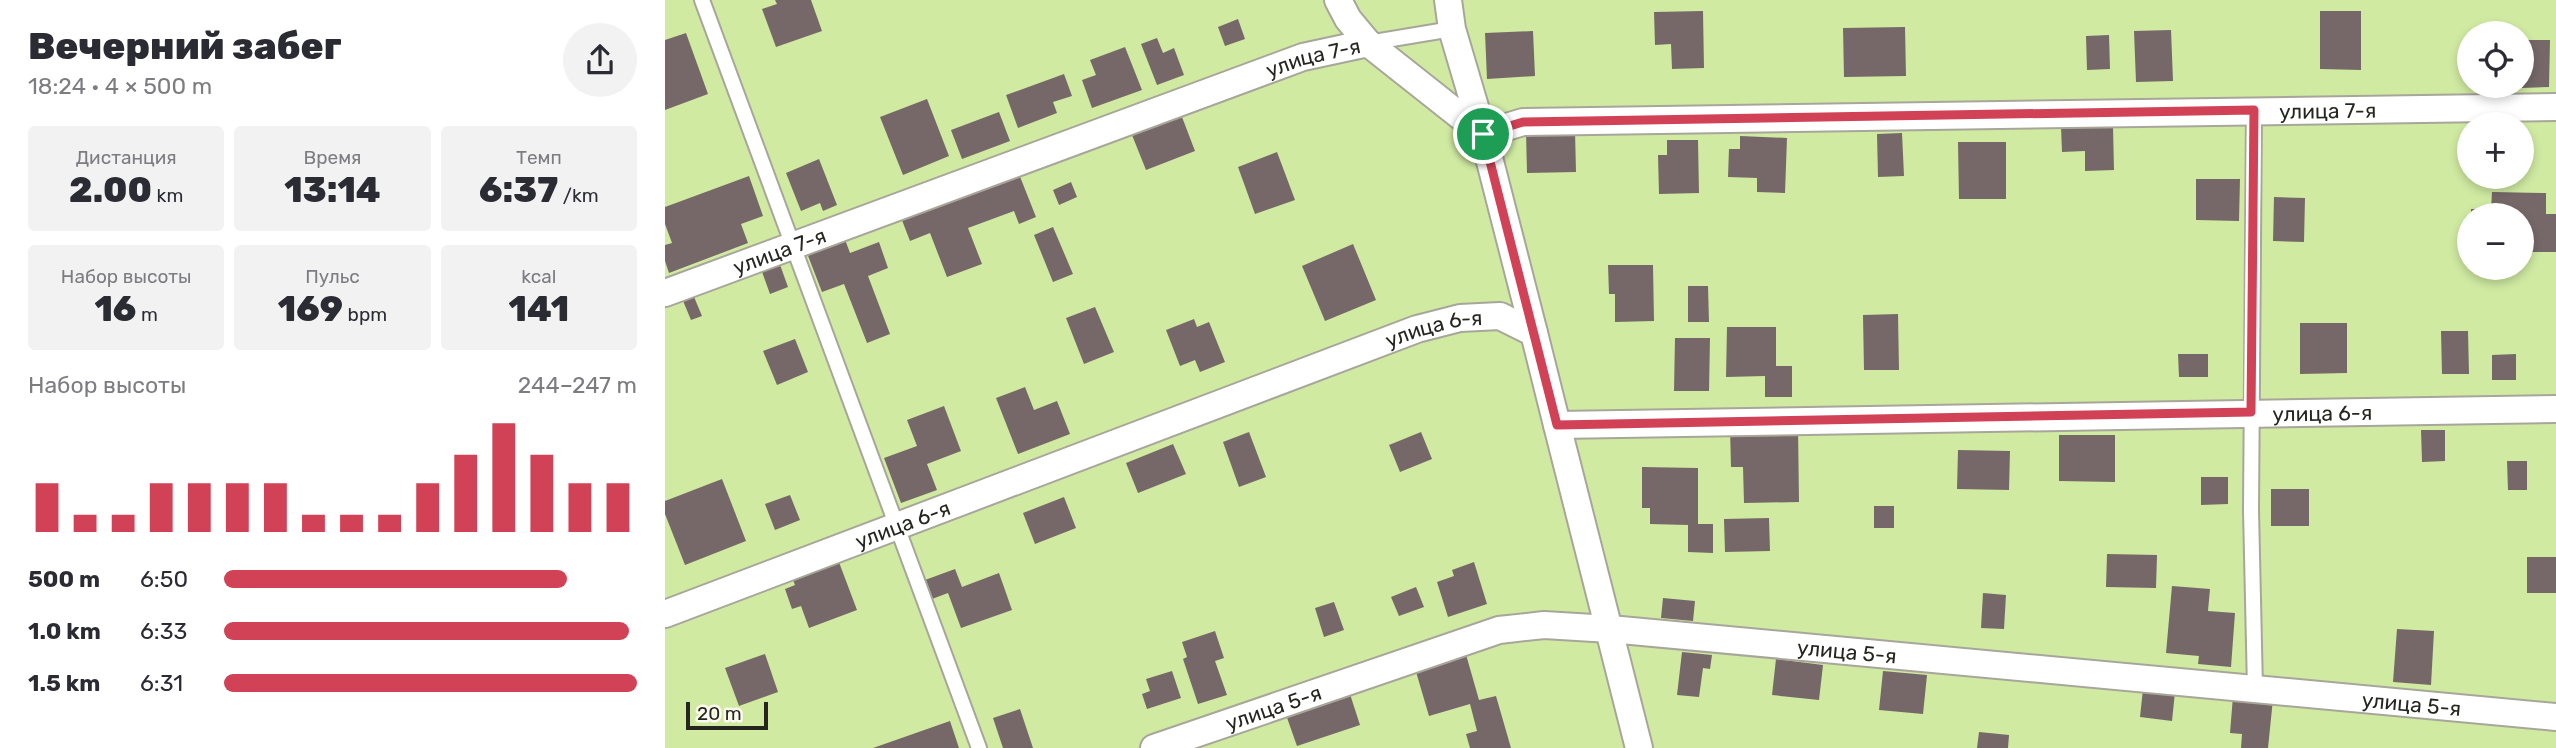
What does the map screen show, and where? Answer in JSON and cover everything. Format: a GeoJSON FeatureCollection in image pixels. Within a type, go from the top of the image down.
{"type":"FeatureCollection","features":[{"type":"Feature","properties":{"kind":"street"},"geometry":{"type":"LineString","coordinates":[[1338,0],[1348,19],[1368,43]]}},
{"type":"Feature","properties":{"kind":"street"},"geometry":{"type":"LineString","coordinates":[[1448,0],[1452,29],[1483,134],[1639,748]]}},
{"type":"Feature","properties":{"kind":"street","name":"улица 7-я"},"geometry":{"type":"LineString","coordinates":[[665,293],[1303,57],[1368,43],[1483,134],[1523,122],[2556,107]]}},
{"type":"Feature","properties":{"kind":"street","name":"улица 6-я"},"geometry":{"type":"LineString","coordinates":[[665,614],[1417,329],[1460,317],[1500,316],[1534,333]]}},
{"type":"Feature","properties":{"kind":"street","name":"улица 6-я"},"geometry":{"type":"LineString","coordinates":[[1557,425],[2556,409]]}},
{"type":"Feature","properties":{"kind":"street","name":"улица 5-я"},"geometry":{"type":"LineString","coordinates":[[1154,748],[1499,630],[1543,625],[2556,717]]}},
{"type":"Feature","properties":{"kind":"lane"},"geometry":{"type":"LineString","coordinates":[[702,0],[979,748]]}},
{"type":"Feature","properties":{"kind":"lane"},"geometry":{"type":"LineString","coordinates":[[1368,43],[1452,29]]}},
{"type":"Feature","properties":{"kind":"lane"},"geometry":{"type":"LineString","coordinates":[[2254,110],[2251,510],[2255,689]]}},
{"type":"Feature","properties":{"kind":"green space"},"geometry":{"type":"Polygon","coordinates":[[[665,0],[2556,0],[2556,748],[665,748],[665,0]]]}},
{"type":"Feature","properties":{"kind":"building"},"geometry":{"type":"Polygon","coordinates":[[[775,0],[811,0],[822,31],[776,47],[762,9],[777,4],[775,0]]]}},
{"type":"Feature","properties":{"kind":"building"},"geometry":{"type":"Polygon","coordinates":[[[1703,11],[1704,68],[1672,69],[1671,44],[1655,45],[1654,12],[1703,11]]]}},
{"type":"Feature","properties":{"kind":"building"},"geometry":{"type":"Polygon","coordinates":[[[2320,11],[2361,11],[2361,70],[2320,69],[2320,11]]]}},
{"type":"Feature","properties":{"kind":"building"},"geometry":{"type":"Polygon","coordinates":[[[1238,19],[1245,39],[1225,46],[1218,27],[1238,19]]]}},
{"type":"Feature","properties":{"kind":"building"},"geometry":{"type":"Polygon","coordinates":[[[1905,27],[1906,76],[1844,77],[1843,28],[1905,27]]]}},
{"type":"Feature","properties":{"kind":"building"},"geometry":{"type":"Polygon","coordinates":[[[2171,30],[2173,81],[2136,82],[2134,31],[2171,30]]]}},
{"type":"Feature","properties":{"kind":"building"},"geometry":{"type":"Polygon","coordinates":[[[1533,31],[1535,76],[1487,79],[1485,33],[1533,31]]]}},
{"type":"Feature","properties":{"kind":"building"},"geometry":{"type":"Polygon","coordinates":[[[686,33],[708,94],[665,110],[665,40],[686,33]]]}},
{"type":"Feature","properties":{"kind":"building"},"geometry":{"type":"Polygon","coordinates":[[[2109,35],[2110,69],[2087,70],[2086,36],[2109,35]]]}},
{"type":"Feature","properties":{"kind":"building"},"geometry":{"type":"Polygon","coordinates":[[[1157,38],[1163,53],[1174,48],[1184,75],[1157,85],[1141,44],[1157,38]]]}},
{"type":"Feature","properties":{"kind":"building"},"geometry":{"type":"Polygon","coordinates":[[[2534,40],[2550,40],[2549,87],[2534,88],[2534,40]]]}},
{"type":"Feature","properties":{"kind":"building"},"geometry":{"type":"Polygon","coordinates":[[[1125,47],[1142,90],[1092,108],[1082,80],[1096,75],[1090,60],[1125,47]]]}},
{"type":"Feature","properties":{"kind":"building"},"geometry":{"type":"Polygon","coordinates":[[[1064,74],[1072,96],[1053,102],[1057,113],[1018,128],[1006,95],[1064,74]]]}},
{"type":"Feature","properties":{"kind":"building"},"geometry":{"type":"Polygon","coordinates":[[[927,99],[949,156],[903,175],[880,117],[927,99]]]}},
{"type":"Feature","properties":{"kind":"building"},"geometry":{"type":"Polygon","coordinates":[[[999,112],[1010,141],[962,159],[951,130],[999,112]]]}},
{"type":"Feature","properties":{"kind":"building"},"geometry":{"type":"Polygon","coordinates":[[[1182,117],[1195,151],[1146,170],[1132,135],[1182,117]]]}},
{"type":"Feature","properties":{"kind":"building"},"geometry":{"type":"Polygon","coordinates":[[[2113,126],[2114,170],[2085,171],[2085,151],[2062,152],[2061,127],[2113,126]]]}},
{"type":"Feature","properties":{"kind":"building"},"geometry":{"type":"Polygon","coordinates":[[[1575,131],[1576,172],[1527,173],[1526,132],[1575,131]]]}},
{"type":"Feature","properties":{"kind":"building"},"geometry":{"type":"Polygon","coordinates":[[[1902,133],[1904,176],[1878,177],[1877,134],[1902,133]]]}},
{"type":"Feature","properties":{"kind":"building"},"geometry":{"type":"Polygon","coordinates":[[[1740,136],[1787,138],[1785,193],[1757,192],[1757,178],[1728,177],[1729,149],[1740,149],[1740,136]]]}},
{"type":"Feature","properties":{"kind":"building"},"geometry":{"type":"Polygon","coordinates":[[[1667,140],[1698,140],[1699,193],[1659,194],[1658,155],[1667,155],[1667,140]]]}},
{"type":"Feature","properties":{"kind":"building"},"geometry":{"type":"Polygon","coordinates":[[[1958,142],[2006,142],[2006,199],[1959,199],[1958,142]]]}},
{"type":"Feature","properties":{"kind":"building"},"geometry":{"type":"Polygon","coordinates":[[[1277,152],[1295,200],[1255,214],[1238,167],[1277,152]]]}},
{"type":"Feature","properties":{"kind":"building"},"geometry":{"type":"Polygon","coordinates":[[[819,159],[837,205],[823,211],[820,203],[801,211],[786,173],[819,159]]]}},
{"type":"Feature","properties":{"kind":"building"},"geometry":{"type":"Polygon","coordinates":[[[1017,169],[1036,217],[1019,224],[1014,211],[968,228],[982,264],[947,277],[930,233],[910,241],[900,215],[1017,169]]]}},
{"type":"Feature","properties":{"kind":"building"},"geometry":{"type":"Polygon","coordinates":[[[749,176],[763,216],[741,224],[748,243],[669,273],[665,261],[665,245],[672,243],[665,224],[665,207],[749,176]]]}},
{"type":"Feature","properties":{"kind":"building"},"geometry":{"type":"Polygon","coordinates":[[[2196,179],[2240,179],[2239,221],[2196,220],[2196,179]]]}},
{"type":"Feature","properties":{"kind":"building"},"geometry":{"type":"Polygon","coordinates":[[[1071,182],[1077,197],[1059,205],[1053,190],[1071,182]]]}},
{"type":"Feature","properties":{"kind":"building"},"geometry":{"type":"Polygon","coordinates":[[[2492,192],[2546,193],[2546,214],[2556,214],[2556,252],[2534,252],[2534,203],[2491,203],[2492,192]]]}},
{"type":"Feature","properties":{"kind":"building"},"geometry":{"type":"Polygon","coordinates":[[[2274,197],[2305,198],[2304,242],[2273,241],[2274,197]]]}},
{"type":"Feature","properties":{"kind":"building"},"geometry":{"type":"Polygon","coordinates":[[[1053,227],[1073,274],[1053,282],[1034,235],[1053,227]]]}},
{"type":"Feature","properties":{"kind":"building"},"geometry":{"type":"Polygon","coordinates":[[[843,234],[850,253],[879,242],[888,268],[868,276],[890,334],[867,343],[844,284],[822,292],[805,248],[843,234]]]}},
{"type":"Feature","properties":{"kind":"building"},"geometry":{"type":"Polygon","coordinates":[[[1353,244],[1376,300],[1325,321],[1302,266],[1353,244]]]}},
{"type":"Feature","properties":{"kind":"building"},"geometry":{"type":"Polygon","coordinates":[[[779,262],[788,287],[770,294],[761,269],[779,262]]]}},
{"type":"Feature","properties":{"kind":"building"},"geometry":{"type":"Polygon","coordinates":[[[1608,265],[1653,265],[1654,321],[1615,322],[1615,294],[1609,294],[1608,265]]]}},
{"type":"Feature","properties":{"kind":"building"},"geometry":{"type":"Polygon","coordinates":[[[1688,286],[1708,286],[1709,322],[1688,322],[1688,286]]]}},
{"type":"Feature","properties":{"kind":"building"},"geometry":{"type":"Polygon","coordinates":[[[692,292],[702,316],[691,320],[681,296],[692,292]]]}},
{"type":"Feature","properties":{"kind":"building"},"geometry":{"type":"Polygon","coordinates":[[[1095,307],[1114,352],[1084,364],[1066,318],[1095,307]]]}},
{"type":"Feature","properties":{"kind":"building"},"geometry":{"type":"Polygon","coordinates":[[[1898,314],[1899,370],[1864,370],[1863,315],[1898,314]]]}},
{"type":"Feature","properties":{"kind":"building"},"geometry":{"type":"Polygon","coordinates":[[[1194,319],[1197,327],[1209,322],[1225,362],[1200,372],[1195,360],[1180,366],[1166,330],[1194,319]]]}},
{"type":"Feature","properties":{"kind":"building"},"geometry":{"type":"Polygon","coordinates":[[[2300,323],[2347,323],[2347,373],[2300,374],[2300,323]]]}},
{"type":"Feature","properties":{"kind":"building"},"geometry":{"type":"Polygon","coordinates":[[[1727,327],[1776,327],[1776,366],[1792,366],[1792,397],[1765,397],[1765,376],[1726,377],[1727,327]]]}},
{"type":"Feature","properties":{"kind":"building"},"geometry":{"type":"Polygon","coordinates":[[[2441,331],[2468,331],[2469,374],[2442,374],[2441,331]]]}},
{"type":"Feature","properties":{"kind":"building"},"geometry":{"type":"Polygon","coordinates":[[[1675,338],[1710,338],[1709,391],[1674,391],[1675,338]]]}},
{"type":"Feature","properties":{"kind":"building"},"geometry":{"type":"Polygon","coordinates":[[[795,339],[808,372],[777,385],[763,351],[795,339]]]}},
{"type":"Feature","properties":{"kind":"building"},"geometry":{"type":"Polygon","coordinates":[[[2178,354],[2208,354],[2208,377],[2179,377],[2178,354]]]}},
{"type":"Feature","properties":{"kind":"building"},"geometry":{"type":"Polygon","coordinates":[[[2516,354],[2516,380],[2492,380],[2492,355],[2516,354]]]}},
{"type":"Feature","properties":{"kind":"building"},"geometry":{"type":"Polygon","coordinates":[[[1025,387],[1034,410],[1057,401],[1070,434],[1018,454],[996,398],[1025,387]]]}},
{"type":"Feature","properties":{"kind":"building"},"geometry":{"type":"Polygon","coordinates":[[[944,406],[961,451],[927,464],[937,490],[901,503],[884,458],[917,446],[907,420],[944,406]]]}},
{"type":"Feature","properties":{"kind":"building"},"geometry":{"type":"Polygon","coordinates":[[[1798,427],[1799,502],[1744,503],[1743,467],[1731,467],[1730,428],[1798,427]]]}},
{"type":"Feature","properties":{"kind":"building"},"geometry":{"type":"Polygon","coordinates":[[[2421,430],[2445,430],[2445,461],[2422,462],[2421,430]]]}},
{"type":"Feature","properties":{"kind":"building"},"geometry":{"type":"Polygon","coordinates":[[[1249,432],[1266,477],[1239,487],[1223,442],[1249,432]]]}},
{"type":"Feature","properties":{"kind":"building"},"geometry":{"type":"Polygon","coordinates":[[[1421,432],[1432,459],[1400,472],[1389,445],[1421,432]]]}},
{"type":"Feature","properties":{"kind":"building"},"geometry":{"type":"Polygon","coordinates":[[[2059,435],[2115,435],[2115,482],[2059,481],[2059,435]]]}},
{"type":"Feature","properties":{"kind":"building"},"geometry":{"type":"Polygon","coordinates":[[[1173,444],[1186,474],[1138,493],[1126,463],[1173,444]]]}},
{"type":"Feature","properties":{"kind":"building"},"geometry":{"type":"Polygon","coordinates":[[[1958,450],[2010,451],[2009,490],[1957,489],[1958,450]]]}},
{"type":"Feature","properties":{"kind":"building"},"geometry":{"type":"Polygon","coordinates":[[[2507,461],[2527,461],[2527,490],[2508,490],[2507,461]]]}},
{"type":"Feature","properties":{"kind":"building"},"geometry":{"type":"Polygon","coordinates":[[[1642,467],[1698,468],[1698,524],[1713,524],[1713,553],[1688,552],[1688,525],[1650,524],[1650,508],[1642,508],[1642,467]]]}},
{"type":"Feature","properties":{"kind":"building"},"geometry":{"type":"Polygon","coordinates":[[[2201,477],[2228,477],[2228,504],[2201,505],[2201,477]]]}},
{"type":"Feature","properties":{"kind":"building"},"geometry":{"type":"Polygon","coordinates":[[[722,479],[746,541],[685,565],[665,514],[665,501],[722,479]]]}},
{"type":"Feature","properties":{"kind":"building"},"geometry":{"type":"Polygon","coordinates":[[[2271,489],[2309,489],[2309,526],[2271,526],[2271,489]]]}},
{"type":"Feature","properties":{"kind":"building"},"geometry":{"type":"Polygon","coordinates":[[[790,495],[800,520],[775,530],[765,504],[790,495]]]}},
{"type":"Feature","properties":{"kind":"building"},"geometry":{"type":"Polygon","coordinates":[[[1064,497],[1076,528],[1035,544],[1023,513],[1064,497]]]}},
{"type":"Feature","properties":{"kind":"building"},"geometry":{"type":"Polygon","coordinates":[[[1874,506],[1894,506],[1894,528],[1874,528],[1874,506]]]}},
{"type":"Feature","properties":{"kind":"building"},"geometry":{"type":"Polygon","coordinates":[[[1769,518],[1770,551],[1725,552],[1724,519],[1769,518]]]}},
{"type":"Feature","properties":{"kind":"building"},"geometry":{"type":"Polygon","coordinates":[[[2107,554],[2157,555],[2156,588],[2106,587],[2107,554]]]}},
{"type":"Feature","properties":{"kind":"building"},"geometry":{"type":"Polygon","coordinates":[[[837,557],[857,610],[809,628],[801,606],[792,609],[785,589],[795,585],[791,575],[837,557]]]}},
{"type":"Feature","properties":{"kind":"building"},"geometry":{"type":"Polygon","coordinates":[[[2527,557],[2556,557],[2556,593],[2527,593],[2527,557]]]}},
{"type":"Feature","properties":{"kind":"building"},"geometry":{"type":"Polygon","coordinates":[[[1474,562],[1487,604],[1448,617],[1437,582],[1454,576],[1452,570],[1474,562]]]}},
{"type":"Feature","properties":{"kind":"building"},"geometry":{"type":"Polygon","coordinates":[[[955,569],[962,587],[999,573],[1012,610],[961,628],[948,593],[932,599],[925,580],[955,569]]]}},
{"type":"Feature","properties":{"kind":"building"},"geometry":{"type":"Polygon","coordinates":[[[2172,586],[2210,589],[2208,611],[2235,613],[2231,667],[2198,664],[2199,656],[2166,653],[2172,586]]]}},
{"type":"Feature","properties":{"kind":"building"},"geometry":{"type":"Polygon","coordinates":[[[1416,587],[1424,607],[1399,616],[1391,597],[1416,587]]]}},
{"type":"Feature","properties":{"kind":"building"},"geometry":{"type":"Polygon","coordinates":[[[1983,593],[2006,595],[2004,629],[1981,628],[1983,593]]]}},
{"type":"Feature","properties":{"kind":"building"},"geometry":{"type":"Polygon","coordinates":[[[1663,598],[1695,601],[1693,621],[1661,618],[1663,598]]]}},
{"type":"Feature","properties":{"kind":"building"},"geometry":{"type":"Polygon","coordinates":[[[1334,602],[1344,630],[1324,637],[1315,608],[1334,602]]]}},
{"type":"Feature","properties":{"kind":"building"},"geometry":{"type":"Polygon","coordinates":[[[2397,629],[2434,631],[2431,685],[2393,682],[2397,629]]]}},
{"type":"Feature","properties":{"kind":"building"},"geometry":{"type":"Polygon","coordinates":[[[1215,631],[1224,658],[1215,661],[1227,695],[1198,704],[1183,659],[1187,657],[1182,642],[1215,631]]]}},
{"type":"Feature","properties":{"kind":"building"},"geometry":{"type":"Polygon","coordinates":[[[1465,651],[1479,700],[1496,696],[1511,748],[1470,748],[1466,734],[1477,731],[1470,704],[1429,716],[1414,665],[1465,651]]]}},
{"type":"Feature","properties":{"kind":"building"},"geometry":{"type":"Polygon","coordinates":[[[1682,652],[1712,655],[1710,669],[1703,668],[1699,697],[1677,695],[1682,652]]]}},
{"type":"Feature","properties":{"kind":"building"},"geometry":{"type":"Polygon","coordinates":[[[765,654],[778,692],[739,706],[725,668],[765,654]]]}},
{"type":"Feature","properties":{"kind":"building"},"geometry":{"type":"Polygon","coordinates":[[[1776,659],[1823,665],[1819,700],[1772,695],[1776,659]]]}},
{"type":"Feature","properties":{"kind":"building"},"geometry":{"type":"Polygon","coordinates":[[[1172,671],[1181,698],[1147,709],[1142,694],[1150,691],[1146,679],[1172,671]]]}},
{"type":"Feature","properties":{"kind":"building"},"geometry":{"type":"Polygon","coordinates":[[[1883,671],[1927,675],[1923,714],[1879,710],[1883,671]]]}},
{"type":"Feature","properties":{"kind":"building"},"geometry":{"type":"Polygon","coordinates":[[[2143,689],[2175,692],[2172,721],[2140,717],[2143,689]]]}},
{"type":"Feature","properties":{"kind":"building"},"geometry":{"type":"Polygon","coordinates":[[[1349,691],[1360,725],[1297,746],[1285,712],[1349,691]]]}},
{"type":"Feature","properties":{"kind":"building"},"geometry":{"type":"Polygon","coordinates":[[[2233,696],[2273,699],[2268,748],[2241,748],[2242,734],[2230,733],[2233,696]]]}},
{"type":"Feature","properties":{"kind":"building"},"geometry":{"type":"Polygon","coordinates":[[[1020,709],[1033,748],[1003,748],[993,718],[1020,709]]]}},
{"type":"Feature","properties":{"kind":"building"},"geometry":{"type":"Polygon","coordinates":[[[950,721],[959,748],[873,748],[950,721]]]}},
{"type":"Feature","properties":{"kind":"building"},"geometry":{"type":"Polygon","coordinates":[[[1979,732],[2009,735],[2008,748],[1977,748],[1979,732]]]}},
{"type":"Feature","properties":{"kind":"route"},"geometry":{"type":"LineString","coordinates":[[2254,110],[2251,412],[1557,425],[1483,134],[1523,122],[2254,110]]}}]}
